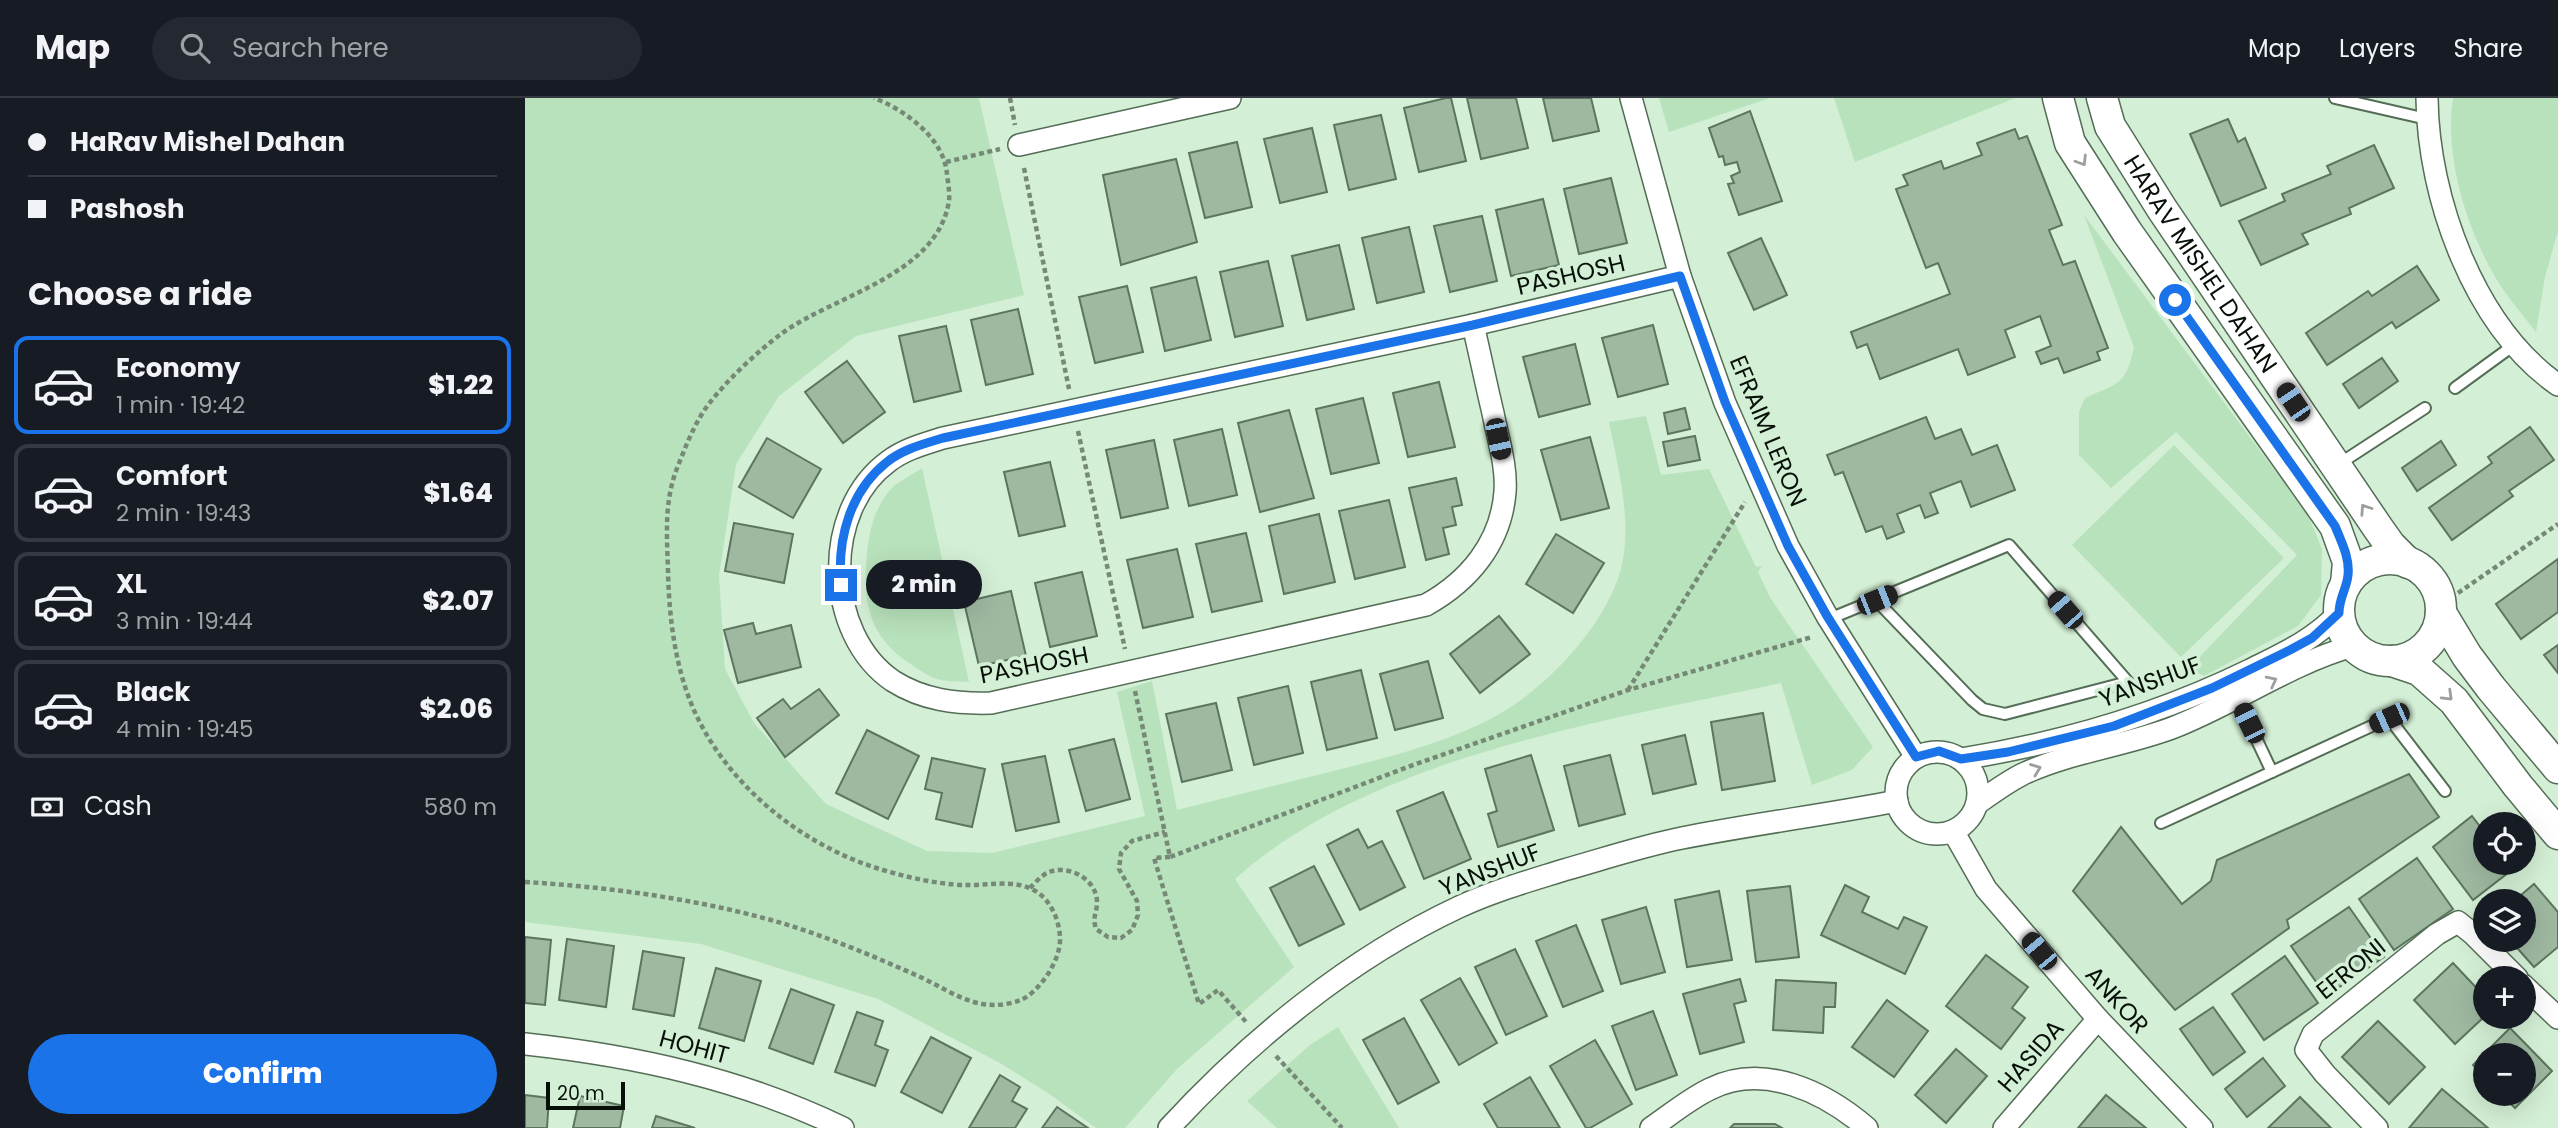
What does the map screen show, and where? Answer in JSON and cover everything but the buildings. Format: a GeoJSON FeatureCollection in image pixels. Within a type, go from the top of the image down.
{"type":"FeatureCollection","features":[{"type":"Feature","properties":{"kind":"street"},"geometry":{"type":"LineString","coordinates":[[1019,145],[1230,98]]}},
{"type":"Feature","properties":{"kind":"street","name":"EFRAIM LERON"},"geometry":{"type":"LineString","coordinates":[[1631,98],[1680,276],[1725,402],[1788,546],[1832,625],[1916,757]]}},
{"type":"Feature","properties":{"kind":"street","name":"HARAV MISHEL DAHAN"},"geometry":{"type":"LineString","coordinates":[[2058,98],[2070,142],[2127,232],[2335,526],[2348,562],[2346,584]]}},
{"type":"Feature","properties":{"kind":"street","name":"HARAV MISHEL DAHAN"},"geometry":{"type":"LineString","coordinates":[[2102,98],[2110,125],[2162,209],[2390,545],[2407,563]]}},
{"type":"Feature","properties":{"kind":"street"},"geometry":{"type":"LineString","coordinates":[[2427,108],[2433,169],[2466,265],[2486,306],[2514,345],[2540,373],[2558,386]]}},
{"type":"Feature","properties":{"kind":"street","name":"PASHOSH"},"geometry":{"type":"LineString","coordinates":[[1473,325],[1503,462],[1505,492],[1498,524],[1487,551],[1469,574],[1446,594],[1426,605],[991,703],[966,704],[915,693],[891,679],[860,646],[847,616],[839,562],[842,540],[857,497],[869,479],[888,461],[912,448],[943,438],[1473,325],[1680,276]]}},
{"type":"Feature","properties":{"kind":"street"},"geometry":{"type":"LineString","coordinates":[[2392,661],[2413,656],[2426,647],[2435,635],[2440,609],[2437,591],[2420,569],[2395,560],[2373,562],[2357,571],[2346,584],[2340,600],[2340,625],[2353,646],[2371,658],[2392,661],[2419,670],[2454,701],[2558,834]]}},
{"type":"Feature","properties":{"kind":"street"},"geometry":{"type":"LineString","coordinates":[[2440,609],[2483,677],[2558,768]]}},
{"type":"Feature","properties":{"kind":"street","name":"YANSHUF"},"geometry":{"type":"LineString","coordinates":[[1961,759],[2008,752],[2101,729],[2163,709],[2290,650],[2319,632],[2339,613]]}},
{"type":"Feature","properties":{"kind":"street","name":"YANSHUF"},"geometry":{"type":"LineString","coordinates":[[1977,803],[2024,774],[2049,764],[2172,728],[2308,663],[2353,646]]}},
{"type":"Feature","properties":{"kind":"street"},"geometry":{"type":"LineString","coordinates":[[1939,751],[1961,759],[1976,778],[1979,791],[1973,815],[1953,831],[1930,834],[1918,829],[1901,813],[1897,802],[1899,776],[1916,757],[1939,751]]}},
{"type":"Feature","properties":{"kind":"street","name":"YANSHUF"},"geometry":{"type":"LineString","coordinates":[[1169,1128],[1203,1091],[1322,991],[1412,932],[1460,907],[1509,887],[1682,838],[1897,802]]}},
{"type":"Feature","properties":{"kind":"street","name":"ANKOR"},"geometry":{"type":"LineString","coordinates":[[1953,831],[1986,889],[2098,1019],[2202,1128]]}},
{"type":"Feature","properties":{"kind":"street","name":"EFRONI"},"geometry":{"type":"LineString","coordinates":[[2377,1128],[2325,1074],[2306,1050],[2313,1034],[2437,934],[2458,922],[2505,966]]}},
{"type":"Feature","properties":{"kind":"street"},"geometry":{"type":"LineString","coordinates":[[2536,997],[2558,1018]]}},
{"type":"Feature","properties":{"kind":"street","name":"HASIDA"},"geometry":{"type":"LineString","coordinates":[[2004,1128],[2098,1019]]}},
{"type":"Feature","properties":{"kind":"street","name":"HOHIT"},"geometry":{"type":"LineString","coordinates":[[525,1044],[633,1058],[692,1072],[818,1116],[843,1128]]}},
{"type":"Feature","properties":{"kind":"street"},"geometry":{"type":"LineString","coordinates":[[1651,1128],[1710,1089],[1738,1079],[1761,1077],[1790,1083],[1819,1095],[1867,1128]]}},
{"type":"Feature","properties":{"kind":"lane"},"geometry":{"type":"LineString","coordinates":[[2335,98],[2427,108]]}},
{"type":"Feature","properties":{"kind":"lane"},"geometry":{"type":"LineString","coordinates":[[2455,388],[2514,345]]}},
{"type":"Feature","properties":{"kind":"lane"},"geometry":{"type":"LineString","coordinates":[[2336,466],[2424,408]]}},
{"type":"Feature","properties":{"kind":"lane"},"geometry":{"type":"LineString","coordinates":[[1832,625],[1877,600],[2009,545],[2128,682],[2005,714],[1983,709],[1877,600]]}},
{"type":"Feature","properties":{"kind":"lane"},"geometry":{"type":"LineString","coordinates":[[2237,698],[2272,772]]}},
{"type":"Feature","properties":{"kind":"lane"},"geometry":{"type":"LineString","coordinates":[[2161,823],[2389,718],[2445,791]]}},
{"type":"Feature","properties":{"kind":"path"},"geometry":{"type":"LineString","coordinates":[[525,881],[606,888],[771,920],[851,948],[978,1004],[1001,1005],[1025,999],[1044,979],[1055,959],[1060,941],[1054,912],[1043,896],[1030,888],[1011,884],[963,885],[921,881],[878,869],[844,857],[802,833],[762,802],[722,759],[690,701],[675,649],[668,586],[666,517],[671,484],[687,442],[708,405],[782,333],[823,309],[894,274],[927,248],[942,223],[950,199],[946,162],[932,138],[912,119],[891,104],[874,98]]}},
{"type":"Feature","properties":{"kind":"path"},"geometry":{"type":"LineString","coordinates":[[1010,98],[1073,410],[1170,857]]}},
{"type":"Feature","properties":{"kind":"path"},"geometry":{"type":"LineString","coordinates":[[946,162],[1019,145]]}},
{"type":"Feature","properties":{"kind":"path"},"geometry":{"type":"LineString","coordinates":[[1628,690],[1759,480]]}},
{"type":"Feature","properties":{"kind":"path"},"geometry":{"type":"LineString","coordinates":[[2440,609],[2558,524]]}},
{"type":"Feature","properties":{"kind":"path"},"geometry":{"type":"LineString","coordinates":[[1342,1128],[1218,990],[1199,1004],[1154,858],[1170,857],[1416,764],[1628,690],[1832,625]]}},
{"type":"Feature","properties":{"kind":"path"},"geometry":{"type":"LineString","coordinates":[[1030,888],[1048,872],[1067,870],[1081,876],[1093,886],[1097,902],[1093,917],[1096,929],[1108,937],[1121,938],[1132,930],[1138,915],[1137,901],[1119,869],[1121,853],[1132,841],[1165,832]]}},
{"type":"Feature","properties":{"kind":"green space"},"geometry":{"type":"Polygon","coordinates":[[[525,98],[979,98],[1024,295],[856,336],[779,396],[736,464],[719,576],[725,669],[754,723],[826,804],[927,851],[992,853],[1145,816],[1117,692],[1152,681],[1177,810],[1395,755],[1442,740],[1486,721],[1524,698],[1559,667],[1603,610],[1621,569],[1625,533],[1623,495],[1609,422],[1646,416],[1661,475],[1709,469],[1756,567],[1762,566],[1758,572],[1771,599],[1873,747],[1852,770],[1812,785],[1781,683],[1567,729],[1493,749],[1422,773],[1354,802],[1291,837],[1235,879],[1294,967],[1177,1069],[1125,1128],[1096,1128],[1000,1063],[878,999],[701,944],[525,922],[525,98]]]}},
{"type":"Feature","properties":{"kind":"green space"},"geometry":{"type":"Polygon","coordinates":[[[1659,98],[1770,98],[1669,132],[1659,98]]]}},
{"type":"Feature","properties":{"kind":"green space"},"geometry":{"type":"Polygon","coordinates":[[[1834,98],[2015,98],[1855,162],[1834,98]]]}},
{"type":"Feature","properties":{"kind":"green space"},"geometry":{"type":"Polygon","coordinates":[[[2453,98],[2558,98],[2558,231],[2545,277],[2536,332],[2497,280],[2476,239],[2455,168],[2451,121],[2453,98]]]}},
{"type":"Feature","properties":{"kind":"green space"},"geometry":{"type":"Polygon","coordinates":[[[2084,215],[2308,515],[2322,549],[2321,595],[2298,626],[2204,676],[2188,669],[2297,555],[2176,432],[2111,488],[2079,455],[2079,412],[2085,398],[2119,382],[2128,369],[2134,347],[2084,215]]]}},
{"type":"Feature","properties":{"kind":"green space"},"geometry":{"type":"Polygon","coordinates":[[[2174,445],[2284,558],[2181,657],[2072,545],[2174,445]]]}},
{"type":"Feature","properties":{"kind":"green space"},"geometry":{"type":"Polygon","coordinates":[[[922,468],[969,682],[933,678],[895,652],[876,629],[867,601],[868,545],[877,511],[891,489],[922,468]]]}},
{"type":"Feature","properties":{"kind":"green space"},"geometry":{"type":"Polygon","coordinates":[[[1338,1027],[1399,1128],[1277,1128],[1247,1101],[1310,1045],[1338,1027]]]}},
{"type":"Feature","properties":{"kind":"route"},"geometry":{"type":"LineString","coordinates":[[841,585],[839,562],[842,540],[857,497],[869,479],[888,461],[912,448],[943,438],[1473,325],[1680,276],[1725,402],[1788,546],[1827,616],[1916,757],[1939,751],[1961,759],[2008,752],[2114,726],[2163,709],[2212,688],[2312,638],[2339,613],[2348,575],[2348,562],[2335,526],[2175,300]]}}]}
